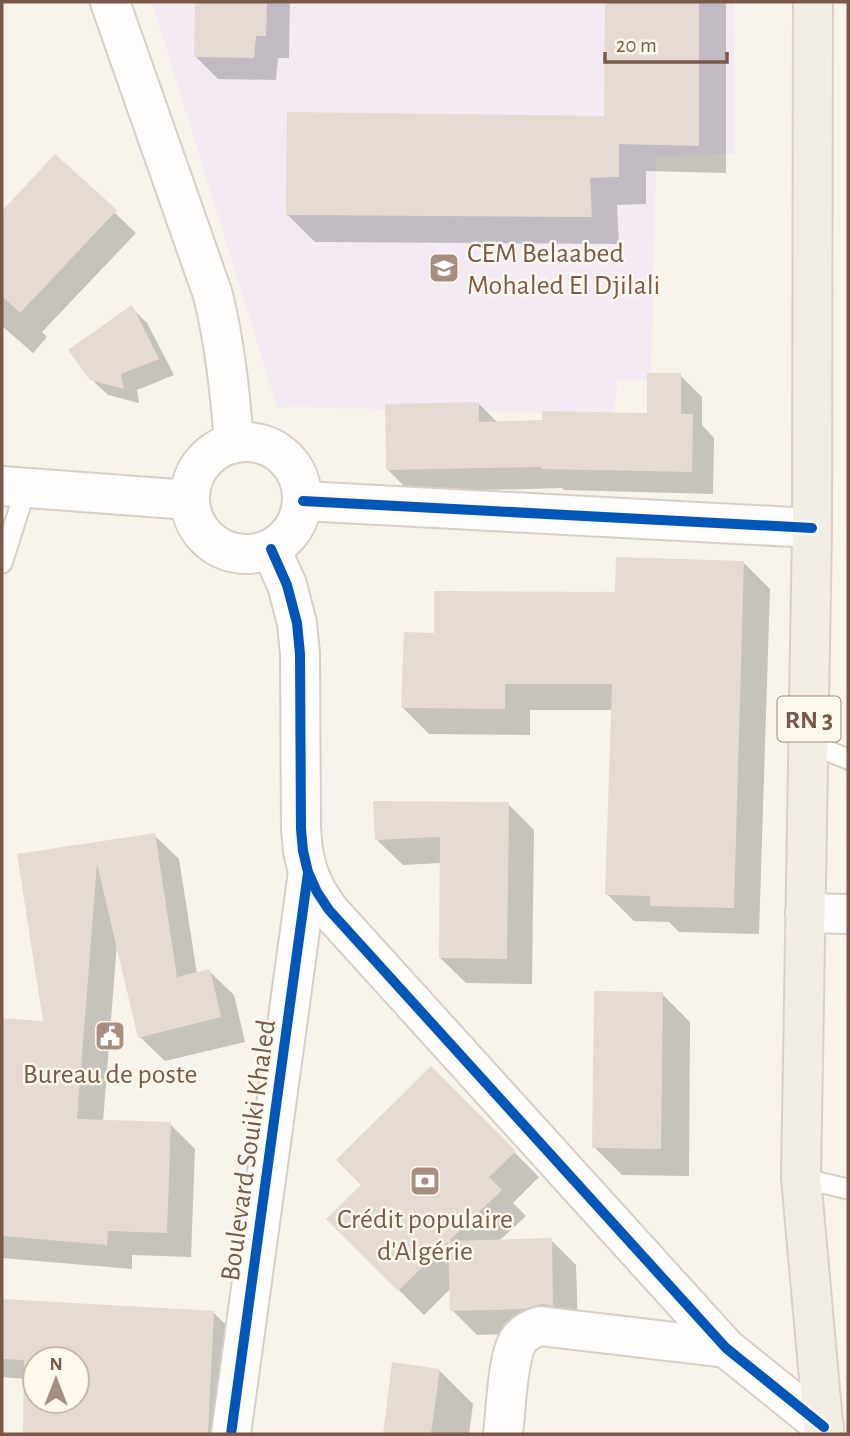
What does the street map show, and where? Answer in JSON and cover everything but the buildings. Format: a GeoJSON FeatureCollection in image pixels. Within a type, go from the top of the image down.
{"type":"FeatureCollection","features":[{"type":"Feature","properties":{"kind":"main road","name":"RN 3"},"geometry":{"type":"LineString","coordinates":[[813,2],[812,528],[801,1178],[824,1431]]}},
{"type":"Feature","properties":{"kind":"street"},"geometry":{"type":"LineString","coordinates":[[110,2],[212,295],[224,340],[234,443]]}},
{"type":"Feature","properties":{"kind":"street"},"geometry":{"type":"LineString","coordinates":[[234,443],[263,444],[288,460],[297,472],[303,501],[298,521],[287,537],[271,549],[256,554],[224,550],[210,542],[192,516],[189,500],[197,470],[219,449],[234,443]]}},
{"type":"Feature","properties":{"kind":"street"},"geometry":{"type":"LineString","coordinates":[[14,487],[189,500]]}},
{"type":"Feature","properties":{"kind":"street"},"geometry":{"type":"LineString","coordinates":[[303,501],[812,528]]}},
{"type":"Feature","properties":{"kind":"street"},"geometry":{"type":"LineString","coordinates":[[271,549],[287,585],[297,623],[302,685],[301,829],[308,872],[317,891],[330,910],[726,1348],[824,1431]]}},
{"type":"Feature","properties":{"kind":"street","name":"Boulevard Souiki Khaled"},"geometry":{"type":"LineString","coordinates":[[231,1434],[308,872]]}},
{"type":"Feature","properties":{"kind":"street"},"geometry":{"type":"LineString","coordinates":[[805,913],[848,914]]}},
{"type":"Feature","properties":{"kind":"street"},"geometry":{"type":"LineString","coordinates":[[503,1434],[512,1353],[527,1331],[540,1326],[726,1348]]}},
{"type":"Feature","properties":{"kind":"lane"},"geometry":{"type":"LineString","coordinates":[[2,564],[14,487]]}},
{"type":"Feature","properties":{"kind":"lane"},"geometry":{"type":"LineString","coordinates":[[808,743],[848,759]]}},
{"type":"Feature","properties":{"kind":"lane"},"geometry":{"type":"LineString","coordinates":[[801,1178],[848,1189]]}},
{"type":"Feature","properties":{"kind":"shaded area","name":"CEM Belaabed Mohaled El Djilali"},"geometry":{"type":"Polygon","coordinates":[[[152,2],[734,2],[735,154],[656,156],[651,380],[617,381],[614,414],[277,407],[152,2]]]}},
{"type":"Feature","properties":{"kind":"cycle path"},"geometry":{"type":"LineString","coordinates":[[303,501],[812,528]]}},
{"type":"Feature","properties":{"kind":"cycle path"},"geometry":{"type":"LineString","coordinates":[[271,549],[287,585],[297,623],[300,654],[301,829],[308,872],[317,892],[329,910],[726,1348],[824,1427]]}},
{"type":"Feature","properties":{"kind":"cycle path"},"geometry":{"type":"LineString","coordinates":[[231,1434],[308,873]]}},
{"type":"Feature","properties":{"kind":"place","name":"CEM Belaabed Mohaled El Djilali"},"geometry":{"type":"Point","coordinates":[444,268]}},
{"type":"Feature","properties":{"kind":"place","name":"Bureau de poste"},"geometry":{"type":"Point","coordinates":[110,1036]}},
{"type":"Feature","properties":{"kind":"place","name":"Crédit populaire d'Algérie"},"geometry":{"type":"Point","coordinates":[425,1181]}}]}
